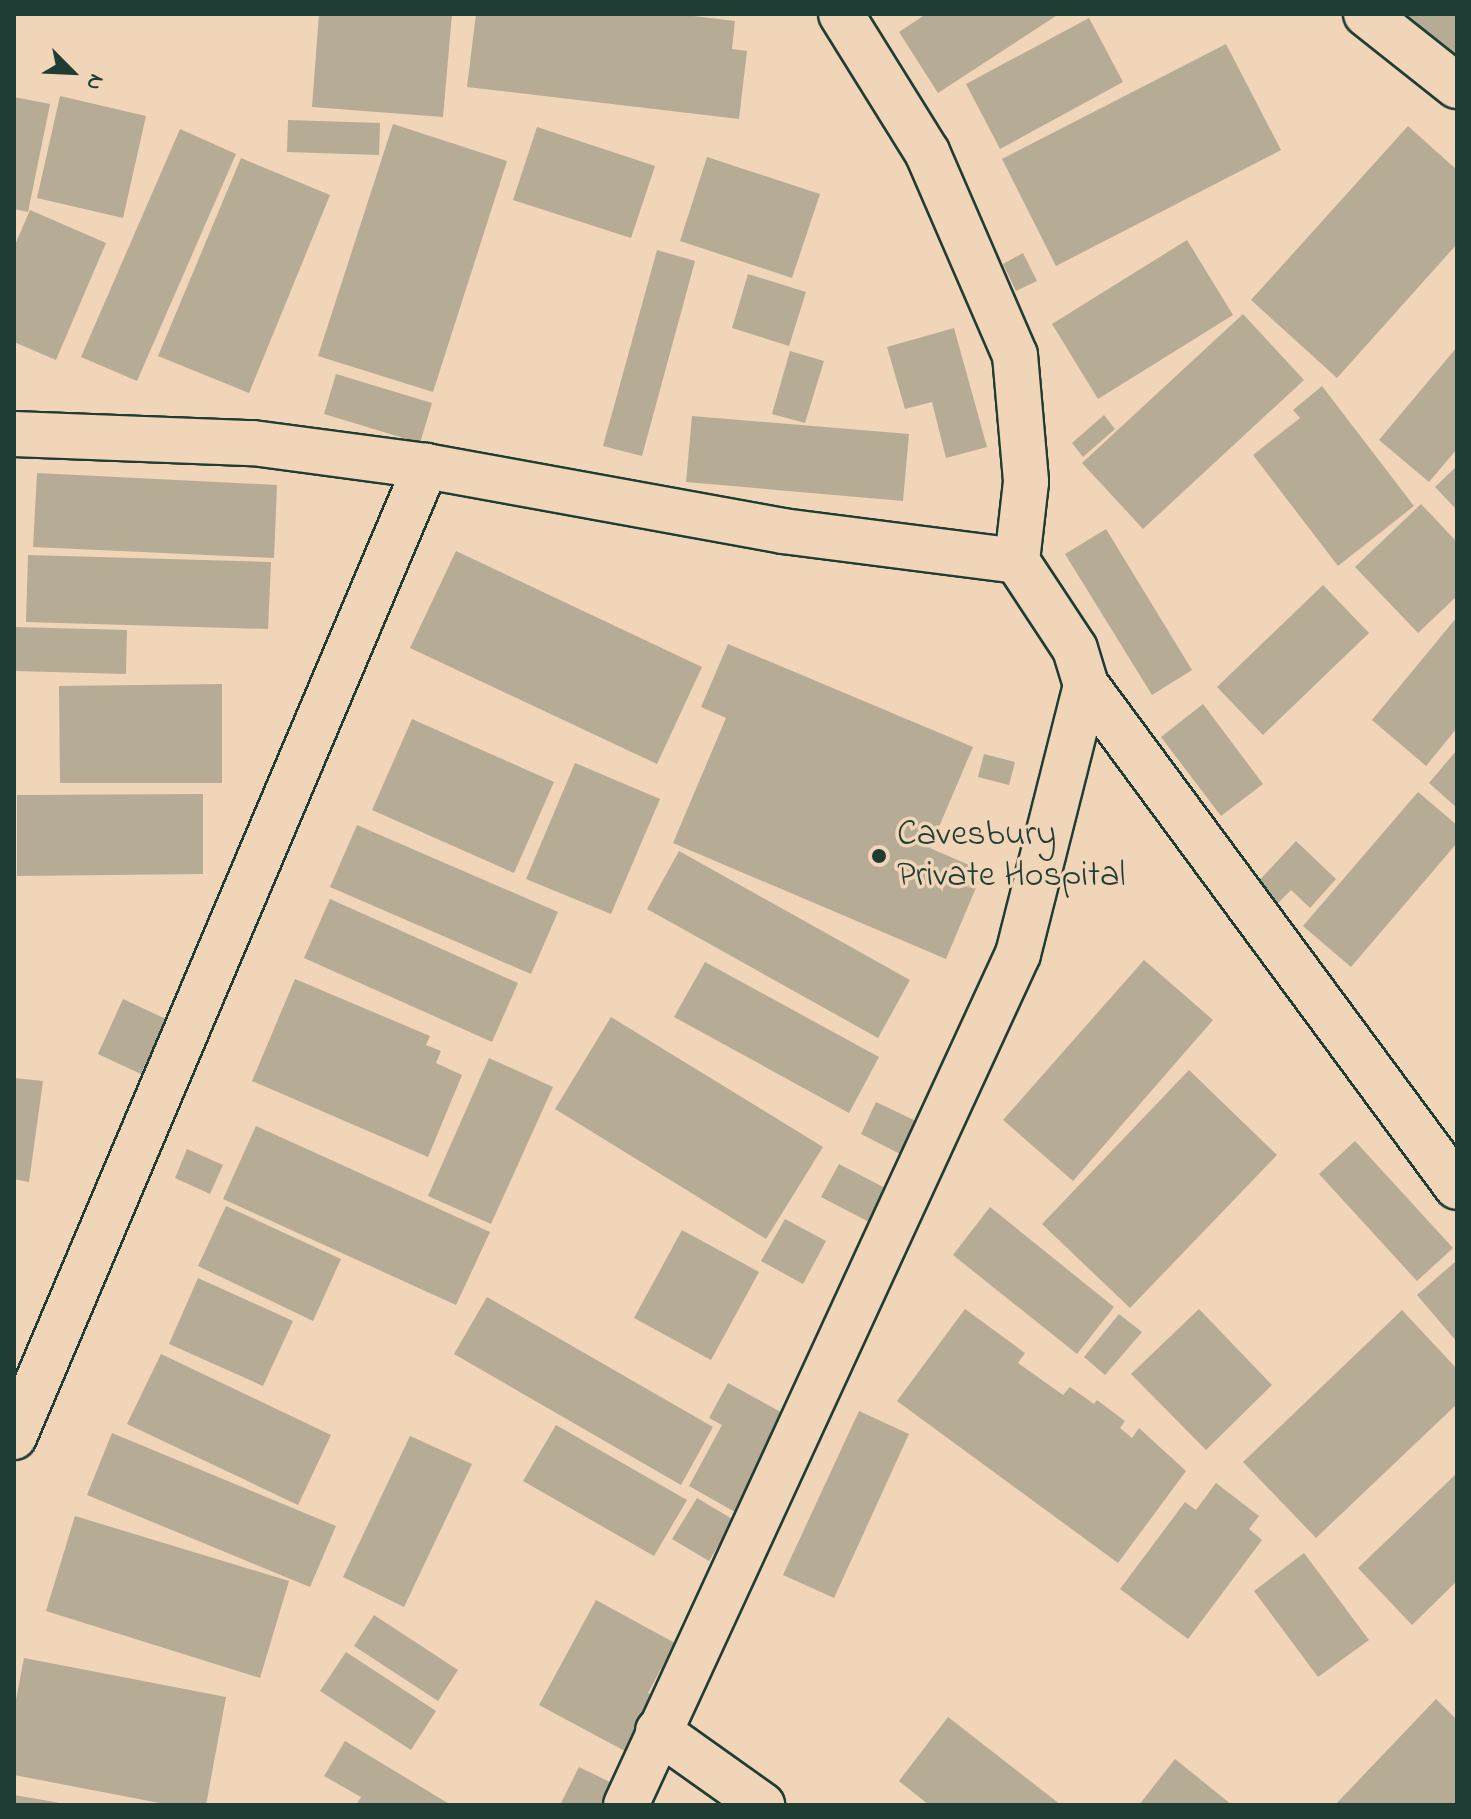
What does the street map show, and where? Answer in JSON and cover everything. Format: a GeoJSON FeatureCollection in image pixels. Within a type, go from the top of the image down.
{"type":"FeatureCollection","features":[{"type":"Feature","properties":{"kind":"street"},"geometry":{"type":"LineString","coordinates":[[841,14],[927,152],[1015,355],[1026,482],[1017,561],[1075,649],[1086,685],[1457,1187]]}},
{"type":"Feature","properties":{"kind":"street"},"geometry":{"type":"LineString","coordinates":[[1366,14],[1457,86]]}},
{"type":"Feature","properties":{"kind":"street"},"geometry":{"type":"LineString","coordinates":[[14,434],[253,443],[426,466],[783,531],[1017,561]]}},
{"type":"Feature","properties":{"kind":"street"},"geometry":{"type":"LineString","coordinates":[[14,1437],[426,466]]}},
{"type":"Feature","properties":{"kind":"street"},"geometry":{"type":"LineString","coordinates":[[626,1805],[1018,954],[1086,685]]}},
{"type":"Feature","properties":{"kind":"street"},"geometry":{"type":"LineString","coordinates":[[658,1731],[762,1805]]}},
{"type":"Feature","properties":{"kind":"building"},"geometry":{"type":"Polygon","coordinates":[[[319,14],[452,14],[443,117],[312,107],[319,14]]]}},
{"type":"Feature","properties":{"kind":"building"},"geometry":{"type":"Polygon","coordinates":[[[476,14],[677,14],[735,21],[732,49],[747,51],[739,119],[467,87],[476,14]]]}},
{"type":"Feature","properties":{"kind":"building"},"geometry":{"type":"Polygon","coordinates":[[[926,14],[1059,14],[938,93],[899,32],[926,14]]]}},
{"type":"Feature","properties":{"kind":"building"},"geometry":{"type":"Polygon","coordinates":[[[1402,14],[1457,14],[1457,75],[1402,14]]]}},
{"type":"Feature","properties":{"kind":"building"},"geometry":{"type":"Polygon","coordinates":[[[1089,18],[1123,82],[1000,149],[966,84],[1089,18]]]}},
{"type":"Feature","properties":{"kind":"building"},"geometry":{"type":"Polygon","coordinates":[[[1226,44],[1281,150],[1056,266],[1002,159],[1226,44]]]}},
{"type":"Feature","properties":{"kind":"building"},"geometry":{"type":"Polygon","coordinates":[[[60,96],[146,116],[123,218],[37,198],[60,96]]]}},
{"type":"Feature","properties":{"kind":"building"},"geometry":{"type":"Polygon","coordinates":[[[14,97],[50,104],[28,212],[14,209],[14,97]]]}},
{"type":"Feature","properties":{"kind":"building"},"geometry":{"type":"Polygon","coordinates":[[[288,120],[380,123],[379,155],[287,152],[288,120]]]}},
{"type":"Feature","properties":{"kind":"building"},"geometry":{"type":"Polygon","coordinates":[[[393,124],[507,161],[433,392],[318,356],[393,124]]]}},
{"type":"Feature","properties":{"kind":"building"},"geometry":{"type":"Polygon","coordinates":[[[1408,126],[1457,170],[1457,244],[1337,378],[1251,300],[1408,126]]]}},
{"type":"Feature","properties":{"kind":"building"},"geometry":{"type":"Polygon","coordinates":[[[537,127],[655,166],[631,238],[513,200],[537,127]]]}},
{"type":"Feature","properties":{"kind":"building"},"geometry":{"type":"Polygon","coordinates":[[[180,129],[236,154],[137,381],[81,357],[180,129]]]}},
{"type":"Feature","properties":{"kind":"building"},"geometry":{"type":"Polygon","coordinates":[[[707,157],[820,194],[792,278],[680,241],[707,157]]]}},
{"type":"Feature","properties":{"kind":"building"},"geometry":{"type":"Polygon","coordinates":[[[241,158],[330,195],[249,393],[158,356],[241,158]]]}},
{"type":"Feature","properties":{"kind":"building"},"geometry":{"type":"Polygon","coordinates":[[[30,210],[106,243],[56,360],[14,342],[14,247],[30,210]]]}},
{"type":"Feature","properties":{"kind":"building"},"geometry":{"type":"Polygon","coordinates":[[[1187,240],[1233,315],[1098,399],[1052,324],[1187,240]]]}},
{"type":"Feature","properties":{"kind":"building"},"geometry":{"type":"Polygon","coordinates":[[[657,250],[695,261],[642,456],[603,446],[657,250]]]}},
{"type":"Feature","properties":{"kind":"building"},"geometry":{"type":"Polygon","coordinates":[[[1023,253],[1037,281],[1016,291],[1003,264],[1023,253]]]}},
{"type":"Feature","properties":{"kind":"building"},"geometry":{"type":"Polygon","coordinates":[[[748,274],[806,292],[789,346],[732,328],[748,274]]]}},
{"type":"Feature","properties":{"kind":"building"},"geometry":{"type":"Polygon","coordinates":[[[1243,314],[1304,380],[1143,529],[1082,463],[1243,314]]]}},
{"type":"Feature","properties":{"kind":"building"},"geometry":{"type":"Polygon","coordinates":[[[954,328],[987,447],[946,458],[932,402],[905,409],[887,347],[954,328]]]}},
{"type":"Feature","properties":{"kind":"building"},"geometry":{"type":"Polygon","coordinates":[[[1457,347],[1457,449],[1429,482],[1379,440],[1457,347]]]}},
{"type":"Feature","properties":{"kind":"building"},"geometry":{"type":"Polygon","coordinates":[[[790,351],[824,361],[805,423],[772,414],[790,351]]]}},
{"type":"Feature","properties":{"kind":"building"},"geometry":{"type":"Polygon","coordinates":[[[336,374],[432,403],[420,443],[324,414],[336,374]]]}},
{"type":"Feature","properties":{"kind":"building"},"geometry":{"type":"Polygon","coordinates":[[[1322,386],[1414,506],[1338,566],[1253,455],[1300,418],[1293,410],[1322,386]]]}},
{"type":"Feature","properties":{"kind":"building"},"geometry":{"type":"Polygon","coordinates":[[[1104,415],[1115,429],[1083,457],[1072,443],[1104,415]]]}},
{"type":"Feature","properties":{"kind":"building"},"geometry":{"type":"Polygon","coordinates":[[[692,416],[909,434],[903,501],[686,482],[692,416]]]}},
{"type":"Feature","properties":{"kind":"building"},"geometry":{"type":"Polygon","coordinates":[[[1457,466],[1457,510],[1435,487],[1457,466]]]}},
{"type":"Feature","properties":{"kind":"building"},"geometry":{"type":"Polygon","coordinates":[[[37,473],[277,485],[274,558],[33,547],[37,473]]]}},
{"type":"Feature","properties":{"kind":"building"},"geometry":{"type":"Polygon","coordinates":[[[1421,504],[1457,542],[1457,596],[1418,633],[1355,567],[1421,504]]]}},
{"type":"Feature","properties":{"kind":"building"},"geometry":{"type":"Polygon","coordinates":[[[1106,529],[1192,670],[1152,695],[1065,554],[1106,529]]]}},
{"type":"Feature","properties":{"kind":"building"},"geometry":{"type":"Polygon","coordinates":[[[456,551],[702,667],[657,764],[410,648],[456,551]]]}},
{"type":"Feature","properties":{"kind":"building"},"geometry":{"type":"Polygon","coordinates":[[[28,555],[271,562],[268,629],[26,622],[28,555]]]}},
{"type":"Feature","properties":{"kind":"building"},"geometry":{"type":"Polygon","coordinates":[[[1323,585],[1369,633],[1263,735],[1217,687],[1323,585]]]}},
{"type":"Feature","properties":{"kind":"building"},"geometry":{"type":"Polygon","coordinates":[[[1457,617],[1457,728],[1426,766],[1372,720],[1457,617]]]}},
{"type":"Feature","properties":{"kind":"building"},"geometry":{"type":"Polygon","coordinates":[[[14,627],[127,630],[126,674],[14,671],[14,627]]]}},
{"type":"Feature","properties":{"kind":"building"},"geometry":{"type":"Polygon","coordinates":[[[728,644],[973,747],[930,848],[983,871],[946,959],[673,843],[726,718],[701,707],[728,644]]]}},
{"type":"Feature","properties":{"kind":"building"},"geometry":{"type":"Polygon","coordinates":[[[222,684],[222,783],[60,783],[59,686],[222,684]]]}},
{"type":"Feature","properties":{"kind":"building"},"geometry":{"type":"Polygon","coordinates":[[[1203,704],[1263,784],[1221,816],[1161,737],[1203,704]]]}},
{"type":"Feature","properties":{"kind":"building"},"geometry":{"type":"Polygon","coordinates":[[[412,719],[554,782],[514,873],[372,810],[412,719]]]}},
{"type":"Feature","properties":{"kind":"building"},"geometry":{"type":"Polygon","coordinates":[[[1457,750],[1457,808],[1429,783],[1457,750]]]}},
{"type":"Feature","properties":{"kind":"building"},"geometry":{"type":"Polygon","coordinates":[[[984,754],[1015,762],[1009,785],[978,777],[984,754]]]}},
{"type":"Feature","properties":{"kind":"building"},"geometry":{"type":"Polygon","coordinates":[[[575,763],[660,799],[611,914],[526,879],[575,763]]]}},
{"type":"Feature","properties":{"kind":"building"},"geometry":{"type":"Polygon","coordinates":[[[1418,792],[1457,825],[1457,843],[1351,967],[1303,926],[1418,792]]]}},
{"type":"Feature","properties":{"kind":"building"},"geometry":{"type":"Polygon","coordinates":[[[203,794],[203,874],[17,876],[17,795],[203,794]]]}},
{"type":"Feature","properties":{"kind":"building"},"geometry":{"type":"Polygon","coordinates":[[[357,825],[558,912],[531,974],[330,887],[357,825]]]}},
{"type":"Feature","properties":{"kind":"building"},"geometry":{"type":"Polygon","coordinates":[[[1296,841],[1336,879],[1310,908],[1291,890],[1276,905],[1255,885],[1296,841]]]}},
{"type":"Feature","properties":{"kind":"building"},"geometry":{"type":"Polygon","coordinates":[[[679,851],[910,980],[878,1038],[647,909],[679,851]]]}},
{"type":"Feature","properties":{"kind":"building"},"geometry":{"type":"Polygon","coordinates":[[[330,899],[518,983],[492,1042],[304,958],[330,899]]]}},
{"type":"Feature","properties":{"kind":"building"},"geometry":{"type":"Polygon","coordinates":[[[1144,960],[1213,1020],[1073,1181],[1003,1120],[1144,960]]]}},
{"type":"Feature","properties":{"kind":"building"},"geometry":{"type":"Polygon","coordinates":[[[705,962],[879,1057],[849,1113],[674,1017],[705,962]]]}},
{"type":"Feature","properties":{"kind":"building"},"geometry":{"type":"Polygon","coordinates":[[[295,979],[430,1036],[426,1045],[441,1051],[436,1063],[462,1075],[428,1157],[252,1081],[295,979]]]}},
{"type":"Feature","properties":{"kind":"building"},"geometry":{"type":"Polygon","coordinates":[[[123,999],[166,1019],[141,1074],[98,1054],[123,999]]]}},
{"type":"Feature","properties":{"kind":"building"},"geometry":{"type":"Polygon","coordinates":[[[611,1017],[823,1147],[766,1239],[555,1109],[611,1017]]]}},
{"type":"Feature","properties":{"kind":"building"},"geometry":{"type":"Polygon","coordinates":[[[489,1058],[553,1087],[491,1224],[428,1196],[489,1058]]]}},
{"type":"Feature","properties":{"kind":"building"},"geometry":{"type":"Polygon","coordinates":[[[1189,1070],[1277,1155],[1130,1308],[1042,1224],[1189,1070]]]}},
{"type":"Feature","properties":{"kind":"building"},"geometry":{"type":"Polygon","coordinates":[[[14,1078],[43,1081],[29,1182],[14,1179],[14,1078]]]}},
{"type":"Feature","properties":{"kind":"building"},"geometry":{"type":"Polygon","coordinates":[[[876,1102],[916,1121],[900,1154],[861,1134],[876,1102]]]}},
{"type":"Feature","properties":{"kind":"building"},"geometry":{"type":"Polygon","coordinates":[[[256,1126],[490,1232],[456,1305],[223,1199],[256,1126]]]}},
{"type":"Feature","properties":{"kind":"building"},"geometry":{"type":"Polygon","coordinates":[[[1355,1141],[1453,1248],[1417,1281],[1319,1174],[1355,1141]]]}},
{"type":"Feature","properties":{"kind":"building"},"geometry":{"type":"Polygon","coordinates":[[[187,1149],[223,1165],[210,1194],[175,1178],[187,1149]]]}},
{"type":"Feature","properties":{"kind":"building"},"geometry":{"type":"Polygon","coordinates":[[[839,1164],[887,1189],[869,1222],[821,1197],[839,1164]]]}},
{"type":"Feature","properties":{"kind":"building"},"geometry":{"type":"Polygon","coordinates":[[[226,1206],[341,1259],[313,1321],[198,1266],[226,1206]]]}},
{"type":"Feature","properties":{"kind":"building"},"geometry":{"type":"Polygon","coordinates":[[[990,1207],[1114,1307],[1077,1354],[953,1255],[990,1207]]]}},
{"type":"Feature","properties":{"kind":"building"},"geometry":{"type":"Polygon","coordinates":[[[785,1219],[826,1241],[803,1284],[761,1261],[785,1219]]]}},
{"type":"Feature","properties":{"kind":"building"},"geometry":{"type":"Polygon","coordinates":[[[682,1230],[759,1272],[711,1360],[634,1318],[682,1230]]]}},
{"type":"Feature","properties":{"kind":"building"},"geometry":{"type":"Polygon","coordinates":[[[1455,1262],[1457,1264],[1457,1342],[1417,1295],[1455,1262]]]}},
{"type":"Feature","properties":{"kind":"building"},"geometry":{"type":"Polygon","coordinates":[[[198,1278],[293,1321],[263,1386],[169,1344],[198,1278]]]}},
{"type":"Feature","properties":{"kind":"building"},"geometry":{"type":"Polygon","coordinates":[[[487,1297],[713,1427],[681,1485],[454,1354],[487,1297]]]}},
{"type":"Feature","properties":{"kind":"building"},"geometry":{"type":"Polygon","coordinates":[[[965,1309],[1025,1353],[1018,1363],[1063,1395],[1070,1387],[1094,1404],[1097,1400],[1125,1421],[1120,1428],[1132,1438],[1139,1428],[1186,1471],[1118,1563],[897,1401],[965,1309]]]}},
{"type":"Feature","properties":{"kind":"building"},"geometry":{"type":"Polygon","coordinates":[[[1199,1309],[1272,1385],[1206,1450],[1131,1374],[1199,1309]]]}},
{"type":"Feature","properties":{"kind":"building"},"geometry":{"type":"Polygon","coordinates":[[[1402,1310],[1457,1369],[1457,1404],[1316,1538],[1243,1462],[1402,1310]]]}},
{"type":"Feature","properties":{"kind":"building"},"geometry":{"type":"Polygon","coordinates":[[[1119,1314],[1142,1332],[1105,1375],[1084,1357],[1119,1314]]]}},
{"type":"Feature","properties":{"kind":"building"},"geometry":{"type":"Polygon","coordinates":[[[161,1354],[331,1435],[298,1505],[127,1424],[161,1354]]]}},
{"type":"Feature","properties":{"kind":"building"},"geometry":{"type":"Polygon","coordinates":[[[728,1383],[788,1416],[735,1512],[689,1486],[722,1425],[709,1418],[728,1383]]]}},
{"type":"Feature","properties":{"kind":"building"},"geometry":{"type":"Polygon","coordinates":[[[859,1411],[909,1434],[834,1598],[783,1575],[859,1411]]]}},
{"type":"Feature","properties":{"kind":"building"},"geometry":{"type":"Polygon","coordinates":[[[556,1425],[687,1500],[654,1556],[523,1481],[556,1425]]]}},
{"type":"Feature","properties":{"kind":"building"},"geometry":{"type":"Polygon","coordinates":[[[112,1433],[336,1526],[310,1587],[87,1495],[112,1433]]]}},
{"type":"Feature","properties":{"kind":"building"},"geometry":{"type":"Polygon","coordinates":[[[410,1436],[472,1464],[404,1607],[343,1577],[410,1436]]]}},
{"type":"Feature","properties":{"kind":"building"},"geometry":{"type":"Polygon","coordinates":[[[1457,1473],[1457,1581],[1412,1625],[1358,1568],[1457,1473]]]}},
{"type":"Feature","properties":{"kind":"building"},"geometry":{"type":"Polygon","coordinates":[[[1216,1483],[1259,1516],[1249,1529],[1262,1540],[1188,1639],[1120,1589],[1185,1502],[1196,1510],[1216,1483]]]}},
{"type":"Feature","properties":{"kind":"building"},"geometry":{"type":"Polygon","coordinates":[[[697,1498],[734,1520],[709,1561],[672,1539],[697,1498]]]}},
{"type":"Feature","properties":{"kind":"building"},"geometry":{"type":"Polygon","coordinates":[[[75,1516],[289,1581],[260,1678],[46,1611],[75,1516]]]}},
{"type":"Feature","properties":{"kind":"building"},"geometry":{"type":"Polygon","coordinates":[[[1304,1553],[1369,1640],[1318,1677],[1254,1591],[1304,1553]]]}},
{"type":"Feature","properties":{"kind":"building"},"geometry":{"type":"Polygon","coordinates":[[[596,1600],[675,1643],[648,1693],[664,1701],[634,1756],[539,1705],[596,1600]]]}},
{"type":"Feature","properties":{"kind":"building"},"geometry":{"type":"Polygon","coordinates":[[[374,1615],[458,1670],[438,1701],[354,1646],[374,1615]]]}},
{"type":"Feature","properties":{"kind":"building"},"geometry":{"type":"Polygon","coordinates":[[[346,1652],[436,1711],[411,1750],[320,1691],[346,1652]]]}},
{"type":"Feature","properties":{"kind":"building"},"geometry":{"type":"Polygon","coordinates":[[[24,1658],[226,1697],[206,1805],[170,1805],[14,1775],[14,1710],[24,1658]]]}},
{"type":"Feature","properties":{"kind":"building"},"geometry":{"type":"Polygon","coordinates":[[[1436,1699],[1457,1720],[1457,1805],[1335,1805],[1436,1699]]]}},
{"type":"Feature","properties":{"kind":"building"},"geometry":{"type":"Polygon","coordinates":[[[948,1717],[1061,1805],[929,1805],[899,1781],[948,1717]]]}},
{"type":"Feature","properties":{"kind":"building"},"geometry":{"type":"Polygon","coordinates":[[[345,1741],[451,1805],[356,1805],[361,1797],[324,1776],[345,1741]]]}},
{"type":"Feature","properties":{"kind":"building"},"geometry":{"type":"Polygon","coordinates":[[[1175,1759],[1232,1805],[1139,1805],[1175,1759]]]}},
{"type":"Feature","properties":{"kind":"building"},"geometry":{"type":"Polygon","coordinates":[[[579,1767],[614,1784],[604,1805],[560,1805],[579,1767]]]}},
{"type":"Feature","properties":{"kind":"building"},"geometry":{"type":"Polygon","coordinates":[[[14,1795],[60,1803],[60,1805],[14,1805],[14,1795]]]}},
{"type":"Feature","properties":{"kind":"place","name":"Cavesbury Private Hospital"},"geometry":{"type":"Point","coordinates":[879,856]}}]}
